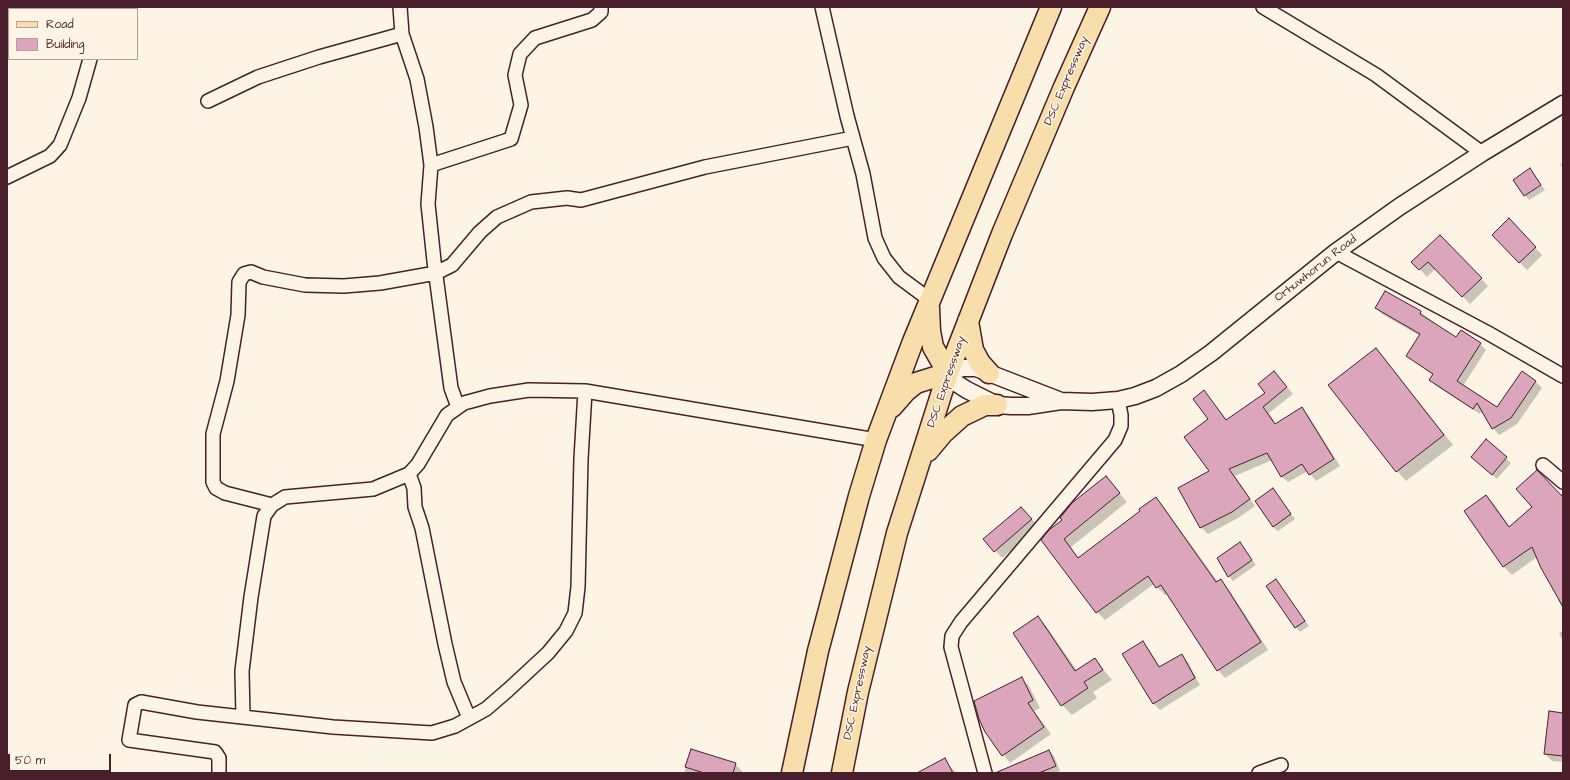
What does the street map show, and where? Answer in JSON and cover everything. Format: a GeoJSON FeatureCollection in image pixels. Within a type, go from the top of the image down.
{"type":"FeatureCollection","features":[{"type":"Feature","properties":{"kind":"main road"},"geometry":{"type":"LineString","coordinates":[[792,773],[822,636],[859,496],[876,440],[930,300],[1051,7]]}},
{"type":"Feature","properties":{"kind":"main road","name":"DSC Expressway"},"geometry":{"type":"LineString","coordinates":[[842,773],[872,629],[897,533],[922,459],[948,373],[968,318],[1034,158],[1100,7]]}},
{"type":"Feature","properties":{"kind":"main road"},"geometry":{"type":"LineString","coordinates":[[884,417],[906,391],[916,383],[948,373],[933,347],[928,316],[930,300]]}},
{"type":"Feature","properties":{"kind":"main road"},"geometry":{"type":"LineString","coordinates":[[968,318],[968,330],[973,350],[980,363],[989,373]]}},
{"type":"Feature","properties":{"kind":"main road"},"geometry":{"type":"LineString","coordinates":[[922,459],[943,433],[962,416],[985,405],[997,405]]}},
{"type":"Feature","properties":{"kind":"street"},"geometry":{"type":"LineString","coordinates":[[400,7],[402,34],[417,78],[426,127],[431,165],[428,204],[451,388],[458,407]]}},
{"type":"Feature","properties":{"kind":"street"},"geometry":{"type":"LineString","coordinates":[[431,165],[511,139],[521,105],[514,75],[520,54],[535,38],[592,20],[601,12],[601,7]]}},
{"type":"Feature","properties":{"kind":"street"},"geometry":{"type":"LineString","coordinates":[[822,7],[863,174],[875,238],[884,258],[899,277],[930,300]]}},
{"type":"Feature","properties":{"kind":"street"},"geometry":{"type":"LineString","coordinates":[[1263,7],[1376,75],[1482,153]]}},
{"type":"Feature","properties":{"kind":"street"},"geometry":{"type":"LineString","coordinates":[[208,101],[258,77],[319,57],[402,34]]}},
{"type":"Feature","properties":{"kind":"street"},"geometry":{"type":"LineString","coordinates":[[7,177],[50,156],[60,145],[79,98],[90,60]]}},
{"type":"Feature","properties":{"kind":"street","name":"Orhuwhorun Road"},"geometry":{"type":"LineString","coordinates":[[1062,401],[1092,402],[1118,400],[1136,396],[1156,388],[1181,374],[1211,353],[1336,252],[1398,207],[1482,153],[1563,104]]}},
{"type":"Feature","properties":{"kind":"street"},"geometry":{"type":"LineString","coordinates":[[272,505],[225,493],[216,488],[212,482],[213,434],[227,381],[238,315],[239,282],[244,274],[251,272],[263,277],[305,285],[344,286],[380,283],[436,273],[452,265],[480,232],[497,217],[531,202],[567,198],[581,200],[705,167],[853,138]]}},
{"type":"Feature","properties":{"kind":"street"},"geometry":{"type":"LineString","coordinates":[[1336,252],[1488,333],[1563,376]]}},
{"type":"Feature","properties":{"kind":"street"},"geometry":{"type":"LineString","coordinates":[[963,368],[976,368],[1062,401],[1028,406],[997,405],[956,383],[948,373],[963,368]]}},
{"type":"Feature","properties":{"kind":"street"},"geometry":{"type":"LineString","coordinates":[[243,717],[242,671],[251,597],[264,516],[272,505],[284,497],[373,489],[409,474],[418,464],[447,415],[464,403],[490,396],[529,390],[585,391],[876,440]]}},
{"type":"Feature","properties":{"kind":"street"},"geometry":{"type":"LineString","coordinates":[[219,773],[219,758],[214,752],[129,740],[134,707],[141,702],[197,712],[333,727],[432,733],[455,726],[486,708],[508,690],[548,652],[566,631],[574,614],[578,587],[581,459],[585,391]]}},
{"type":"Feature","properties":{"kind":"street"},"geometry":{"type":"LineString","coordinates":[[985,773],[951,646],[952,636],[961,622],[1115,440],[1121,426],[1121,414],[1118,400]]}},
{"type":"Feature","properties":{"kind":"street"},"geometry":{"type":"LineString","coordinates":[[1543,465],[1563,482]]}},
{"type":"Feature","properties":{"kind":"street"},"geometry":{"type":"LineString","coordinates":[[409,474],[414,488],[415,507],[422,528],[454,682],[469,718]]}},
{"type":"Feature","properties":{"kind":"street"},"geometry":{"type":"LineString","coordinates":[[1259,773],[1281,765]]}},
{"type":"Feature","properties":{"kind":"building"},"geometry":{"type":"Polygon","coordinates":[[[1530,168],[1541,185],[1524,196],[1513,180],[1530,168]]]}},
{"type":"Feature","properties":{"kind":"building"},"geometry":{"type":"Polygon","coordinates":[[[1509,218],[1536,247],[1519,263],[1492,235],[1509,218]]]}},
{"type":"Feature","properties":{"kind":"building"},"geometry":{"type":"Polygon","coordinates":[[[1440,235],[1482,278],[1462,297],[1428,262],[1419,270],[1411,262],[1440,235]]]}},
{"type":"Feature","properties":{"kind":"building"},"geometry":{"type":"Polygon","coordinates":[[[1385,291],[1421,311],[1420,314],[1456,337],[1461,330],[1481,343],[1457,381],[1497,407],[1522,371],[1536,381],[1511,418],[1492,429],[1477,403],[1473,409],[1429,380],[1433,374],[1406,356],[1420,334],[1375,308],[1385,291]]]}},
{"type":"Feature","properties":{"kind":"building"},"geometry":{"type":"Polygon","coordinates":[[[1376,348],[1444,435],[1396,472],[1328,385],[1376,348]]]}},
{"type":"Feature","properties":{"kind":"building"},"geometry":{"type":"Polygon","coordinates":[[[1274,371],[1287,387],[1263,407],[1275,424],[1302,407],[1334,459],[1309,475],[1302,464],[1281,477],[1267,453],[1229,469],[1250,499],[1232,512],[1200,528],[1178,488],[1209,471],[1184,437],[1208,419],[1193,399],[1204,390],[1226,420],[1265,393],[1258,384],[1274,371]]]}},
{"type":"Feature","properties":{"kind":"building"},"geometry":{"type":"Polygon","coordinates":[[[1486,439],[1507,457],[1492,475],[1471,457],[1486,439]]]}},
{"type":"Feature","properties":{"kind":"building"},"geometry":{"type":"Polygon","coordinates":[[[1537,470],[1563,497],[1563,607],[1541,568],[1532,547],[1503,567],[1464,511],[1486,495],[1509,527],[1532,507],[1516,489],[1537,470]]]}},
{"type":"Feature","properties":{"kind":"building"},"geometry":{"type":"Polygon","coordinates":[[[1106,476],[1120,493],[1064,539],[1078,558],[1156,497],[1216,582],[1221,579],[1261,642],[1217,671],[1161,585],[1156,588],[1148,576],[1096,613],[1041,540],[1049,530],[1062,520],[1060,518],[1072,503],[1106,476]]]}},
{"type":"Feature","properties":{"kind":"building"},"geometry":{"type":"Polygon","coordinates":[[[1273,488],[1291,514],[1273,527],[1255,501],[1273,488]]]}},
{"type":"Feature","properties":{"kind":"building"},"geometry":{"type":"Polygon","coordinates":[[[1021,507],[1032,519],[994,552],[983,539],[1021,507]]]}},
{"type":"Feature","properties":{"kind":"building"},"geometry":{"type":"Polygon","coordinates":[[[1240,542],[1252,560],[1228,577],[1217,558],[1240,542]]]}},
{"type":"Feature","properties":{"kind":"building"},"geometry":{"type":"Polygon","coordinates":[[[1276,579],[1305,621],[1295,628],[1266,586],[1276,579]]]}},
{"type":"Feature","properties":{"kind":"building"},"geometry":{"type":"Polygon","coordinates":[[[1038,616],[1075,671],[1095,658],[1103,670],[1084,682],[1088,688],[1061,706],[1013,633],[1038,616]]]}},
{"type":"Feature","properties":{"kind":"building"},"geometry":{"type":"Polygon","coordinates":[[[1143,641],[1159,667],[1182,654],[1195,678],[1153,704],[1122,654],[1143,641]]]}},
{"type":"Feature","properties":{"kind":"building"},"geometry":{"type":"Polygon","coordinates":[[[1022,677],[1033,700],[1028,703],[1044,727],[1002,756],[985,732],[979,719],[974,701],[1022,677]]]}},
{"type":"Feature","properties":{"kind":"building"},"geometry":{"type":"Polygon","coordinates":[[[1549,711],[1563,713],[1563,756],[1544,754],[1549,711]]]}},
{"type":"Feature","properties":{"kind":"building"},"geometry":{"type":"Polygon","coordinates":[[[691,749],[736,763],[733,773],[704,773],[685,767],[691,749]]]}},
{"type":"Feature","properties":{"kind":"building"},"geometry":{"type":"Polygon","coordinates":[[[1049,750],[1056,766],[1039,773],[995,773],[1049,750]]]}},
{"type":"Feature","properties":{"kind":"building"},"geometry":{"type":"Polygon","coordinates":[[[945,758],[953,773],[917,773],[945,758]]]}}]}
